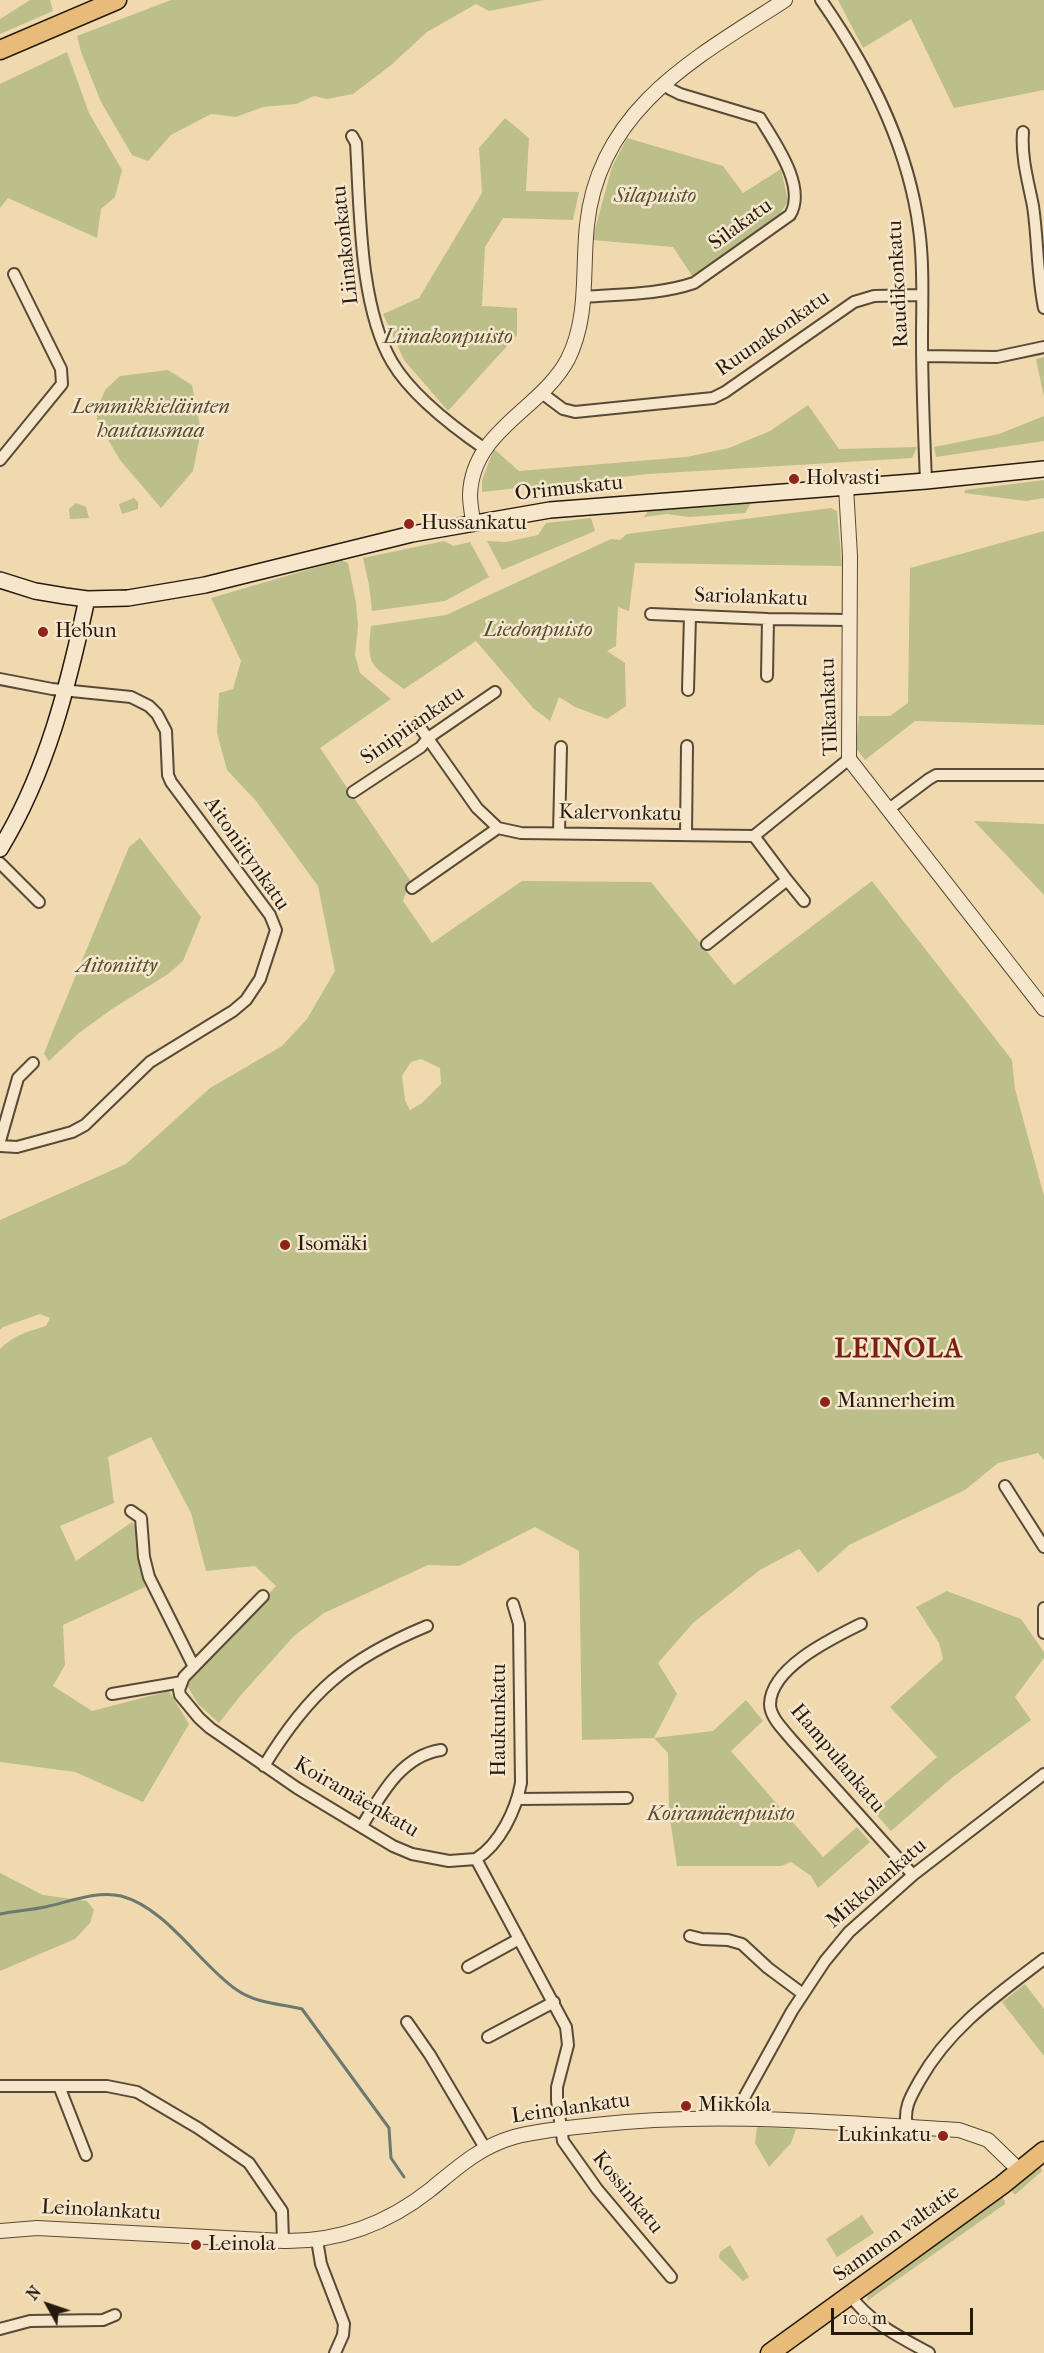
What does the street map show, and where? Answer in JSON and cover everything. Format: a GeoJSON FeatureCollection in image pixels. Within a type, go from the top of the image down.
{"type":"FeatureCollection","features":[{"type":"Feature","properties":{"kind":"main road"},"geometry":{"type":"LineString","coordinates":[[0,50],[117,0]]}},
{"type":"Feature","properties":{"kind":"main road","name":"Orimuskatu"},"geometry":{"type":"LineString","coordinates":[[0,580],[35,591],[87,599],[128,598],[205,585],[412,534],[550,510],[1044,470]]}},
{"type":"Feature","properties":{"kind":"main road"},"geometry":{"type":"LineString","coordinates":[[0,849],[46,754],[66,691],[87,599]]}},
{"type":"Feature","properties":{"kind":"main road","name":"Sammon valtatie"},"geometry":{"type":"LineString","coordinates":[[770,2353],[1002,2185],[1044,2151]]}},
{"type":"Feature","properties":{"kind":"street"},"geometry":{"type":"LineString","coordinates":[[473,522],[471,485],[485,449],[504,426],[543,394],[559,374],[575,343],[581,323],[584,297],[588,212],[596,185],[621,131],[645,102],[690,61],[786,0]]}},
{"type":"Feature","properties":{"kind":"street","name":"Raudikonkatu"},"geometry":{"type":"LineString","coordinates":[[821,0],[870,76],[884,108],[901,154],[919,229],[926,481]]}},
{"type":"Feature","properties":{"kind":"street","name":"Silakatu"},"geometry":{"type":"LineString","coordinates":[[584,297],[645,293],[679,288],[694,283],[790,215],[795,207],[796,195],[790,174],[760,118],[680,94],[670,90],[664,83]]}},
{"type":"Feature","properties":{"kind":"street"},"geometry":{"type":"LineString","coordinates":[[1023,132],[1021,149],[1033,206],[1038,278],[1044,308]]}},
{"type":"Feature","properties":{"kind":"street","name":"Liinakonkatu"},"geometry":{"type":"LineString","coordinates":[[352,136],[356,143],[367,282],[375,328],[392,363],[411,386],[443,418],[485,449]]}},
{"type":"Feature","properties":{"kind":"street"},"geometry":{"type":"LineString","coordinates":[[0,460],[62,384],[61,369],[14,274]]}},
{"type":"Feature","properties":{"kind":"street","name":"Ruunakonkatu"},"geometry":{"type":"LineString","coordinates":[[543,394],[563,409],[575,412],[713,398],[854,302],[874,296],[922,295]]}},
{"type":"Feature","properties":{"kind":"street"},"geometry":{"type":"LineString","coordinates":[[922,356],[996,357],[1044,347]]}},
{"type":"Feature","properties":{"kind":"street","name":"Tilkankatu"},"geometry":{"type":"LineString","coordinates":[[846,487],[850,534],[849,759],[1044,1009]]}},
{"type":"Feature","properties":{"kind":"street","name":"Sariolankatu"},"geometry":{"type":"LineString","coordinates":[[651,614],[850,620]]}},
{"type":"Feature","properties":{"kind":"street"},"geometry":{"type":"LineString","coordinates":[[688,690],[690,616]]}},
{"type":"Feature","properties":{"kind":"street"},"geometry":{"type":"LineString","coordinates":[[767,676],[768,619]]}},
{"type":"Feature","properties":{"kind":"street"},"geometry":{"type":"LineString","coordinates":[[0,679],[66,691]]}},
{"type":"Feature","properties":{"kind":"street","name":"Aitoniitynkatu"},"geometry":{"type":"LineString","coordinates":[[0,1143],[17,1147],[72,1132],[85,1125],[150,1062],[233,1011],[246,1000],[261,979],[276,930],[270,915],[171,782],[168,775],[166,731],[157,714],[149,706],[131,697],[66,691]]}},
{"type":"Feature","properties":{"kind":"street","name":"Sinipiiankatu"},"geometry":{"type":"LineString","coordinates":[[353,792],[421,747],[428,738],[495,692]]}},
{"type":"Feature","properties":{"kind":"street"},"geometry":{"type":"LineString","coordinates":[[412,888],[498,828],[477,808],[417,723]]}},
{"type":"Feature","properties":{"kind":"street"},"geometry":{"type":"LineString","coordinates":[[686,835],[687,746]]}},
{"type":"Feature","properties":{"kind":"street"},"geometry":{"type":"LineString","coordinates":[[559,833],[561,747]]}},
{"type":"Feature","properties":{"kind":"street"},"geometry":{"type":"LineString","coordinates":[[804,901],[754,836],[849,759]]}},
{"type":"Feature","properties":{"kind":"street"},"geometry":{"type":"LineString","coordinates":[[889,809],[928,778],[936,775],[1044,775]]}},
{"type":"Feature","properties":{"kind":"street","name":"Kalervonkatu"},"geometry":{"type":"LineString","coordinates":[[498,828],[521,833],[754,836]]}},
{"type":"Feature","properties":{"kind":"street"},"geometry":{"type":"LineString","coordinates":[[0,863],[39,902]]}},
{"type":"Feature","properties":{"kind":"street"},"geometry":{"type":"LineString","coordinates":[[708,944],[787,880]]}},
{"type":"Feature","properties":{"kind":"street"},"geometry":{"type":"LineString","coordinates":[[0,1143],[18,1078],[33,1063]]}},
{"type":"Feature","properties":{"kind":"street"},"geometry":{"type":"LineString","coordinates":[[1005,1486],[1044,1547]]}},
{"type":"Feature","properties":{"kind":"street"},"geometry":{"type":"LineString","coordinates":[[131,1511],[141,1518],[144,1557],[149,1577],[194,1667]]}},
{"type":"Feature","properties":{"kind":"street"},"geometry":{"type":"LineString","coordinates":[[112,1694],[182,1682],[263,1596]]}},
{"type":"Feature","properties":{"kind":"street","name":"Haukunkatu"},"geometry":{"type":"LineString","coordinates":[[476,1859],[503,1829],[518,1799],[522,1774],[518,1618],[513,1604]]}},
{"type":"Feature","properties":{"kind":"street"},"geometry":{"type":"LineString","coordinates":[[1044,1608],[1042,1619],[1044,1634]]}},
{"type":"Feature","properties":{"kind":"street","name":"Hampulankatu"},"geometry":{"type":"LineString","coordinates":[[861,1624],[829,1639],[796,1664],[781,1679],[770,1704],[773,1717],[791,1739],[913,1875]]}},
{"type":"Feature","properties":{"kind":"street"},"geometry":{"type":"LineString","coordinates":[[264,1766],[298,1714],[332,1680],[371,1652],[427,1626]]}},
{"type":"Feature","properties":{"kind":"street","name":"Koiramäenkatu"},"geometry":{"type":"LineString","coordinates":[[182,1682],[180,1695],[199,1718],[264,1766],[393,1846],[412,1854],[449,1861],[476,1859]]}},
{"type":"Feature","properties":{"kind":"street"},"geometry":{"type":"LineString","coordinates":[[362,1826],[397,1775],[415,1760],[441,1750]]}},
{"type":"Feature","properties":{"kind":"street","name":"Mikkolankatu"},"geometry":{"type":"LineString","coordinates":[[740,2118],[746,2096],[803,1994],[825,1961],[849,1932],[913,1875],[1044,1774]]}},
{"type":"Feature","properties":{"kind":"street"},"geometry":{"type":"LineString","coordinates":[[518,1799],[627,1798]]}},
{"type":"Feature","properties":{"kind":"street"},"geometry":{"type":"LineString","coordinates":[[476,1859],[566,2027],[568,2039],[565,2060],[557,2087],[561,2129]]}},
{"type":"Feature","properties":{"kind":"street"},"geometry":{"type":"LineString","coordinates":[[690,1936],[728,1940],[742,1944],[768,1968],[803,1994]]}},
{"type":"Feature","properties":{"kind":"street"},"geometry":{"type":"LineString","coordinates":[[468,1967],[519,1939]]}},
{"type":"Feature","properties":{"kind":"street"},"geometry":{"type":"LineString","coordinates":[[907,2127],[905,2115],[908,2101],[930,2062],[946,2040],[973,2014],[1044,1959]]}},
{"type":"Feature","properties":{"kind":"street"},"geometry":{"type":"LineString","coordinates":[[488,2037],[554,2002]]}},
{"type":"Feature","properties":{"kind":"street"},"geometry":{"type":"LineString","coordinates":[[407,2022],[430,2055],[485,2148]]}},
{"type":"Feature","properties":{"kind":"street"},"geometry":{"type":"LineString","coordinates":[[0,2086],[107,2086],[137,2092],[232,2150],[255,2171],[282,2211],[283,2241]]}},
{"type":"Feature","properties":{"kind":"street"},"geometry":{"type":"LineString","coordinates":[[59,2086],[86,2155]]}},
{"type":"Feature","properties":{"kind":"street","name":"Leinolankatu"},"geometry":{"type":"LineString","coordinates":[[0,2231],[37,2228],[283,2241],[317,2240],[350,2234],[376,2224],[430,2190],[468,2158],[485,2148],[517,2136],[657,2119],[740,2118],[958,2130],[978,2134],[988,2140],[1019,2170]]}},
{"type":"Feature","properties":{"kind":"street","name":"Kossinkatu"},"geometry":{"type":"LineString","coordinates":[[561,2129],[563,2141],[570,2153],[597,2189],[671,2277]]}},
{"type":"Feature","properties":{"kind":"street"},"geometry":{"type":"LineString","coordinates":[[317,2240],[321,2264],[344,2324],[343,2335],[335,2353]]}},
{"type":"Feature","properties":{"kind":"street"},"geometry":{"type":"LineString","coordinates":[[850,2295],[876,2322],[929,2353]]}},
{"type":"Feature","properties":{"kind":"street"},"geometry":{"type":"LineString","coordinates":[[0,2329],[30,2321],[103,2320],[115,2315]]}},
{"type":"Feature","properties":{"kind":"green space"},"geometry":{"type":"Polygon","coordinates":[[[30,0],[50,0],[53,11],[0,34],[0,19],[30,0]]]}},
{"type":"Feature","properties":{"kind":"green space"},"geometry":{"type":"Polygon","coordinates":[[[171,0],[544,0],[489,11],[476,4],[427,32],[390,66],[353,94],[327,99],[314,96],[296,104],[263,107],[236,117],[211,114],[171,135],[148,161],[132,155],[101,102],[77,36],[171,0]]]}},
{"type":"Feature","properties":{"kind":"green space"},"geometry":{"type":"Polygon","coordinates":[[[838,0],[1044,0],[1044,90],[954,108],[911,19],[863,48],[838,0]]]}},
{"type":"Feature","properties":{"kind":"green space"},"geometry":{"type":"Polygon","coordinates":[[[67,52],[89,113],[122,170],[115,197],[101,209],[97,238],[8,198],[0,208],[0,84],[67,52]]]}},
{"type":"Feature","properties":{"kind":"green space","name":"Liinakonpuisto"},"geometry":{"type":"Polygon","coordinates":[[[505,118],[529,138],[526,191],[579,192],[573,220],[503,218],[485,247],[482,306],[517,308],[517,335],[448,411],[404,360],[383,314],[419,298],[482,193],[479,148],[505,118]]]}},
{"type":"Feature","properties":{"kind":"green space","name":"Silapuisto"},"geometry":{"type":"Polygon","coordinates":[[[627,138],[723,166],[743,193],[781,169],[788,201],[778,217],[693,277],[673,247],[592,240],[612,167],[627,138]]]}},
{"type":"Feature","properties":{"kind":"green space"},"geometry":{"type":"Polygon","coordinates":[[[1044,357],[1044,397],[1036,359],[1044,357]]]}},
{"type":"Feature","properties":{"kind":"green space","name":"Lemmikkieläinten hautausmaa"},"geometry":{"type":"Polygon","coordinates":[[[168,370],[192,385],[201,431],[193,471],[161,508],[120,460],[97,421],[97,410],[105,390],[120,376],[168,370]]]}},
{"type":"Feature","properties":{"kind":"green space"},"geometry":{"type":"Polygon","coordinates":[[[808,405],[839,449],[917,447],[912,458],[649,474],[482,492],[482,480],[494,449],[519,471],[686,457],[729,448],[770,431],[808,405]]]}},
{"type":"Feature","properties":{"kind":"green space"},"geometry":{"type":"Polygon","coordinates":[[[1044,416],[1044,441],[936,457],[934,447],[999,434],[1044,416]]]}},
{"type":"Feature","properties":{"kind":"green space"},"geometry":{"type":"Polygon","coordinates":[[[1044,480],[1044,498],[1026,501],[964,493],[965,490],[1044,480]]]}},
{"type":"Feature","properties":{"kind":"green space"},"geometry":{"type":"Polygon","coordinates":[[[134,498],[138,502],[138,509],[122,514],[119,504],[134,498]]]}},
{"type":"Feature","properties":{"kind":"green space"},"geometry":{"type":"Polygon","coordinates":[[[76,503],[86,507],[89,518],[70,519],[69,509],[76,503]]]}},
{"type":"Feature","properties":{"kind":"green space"},"geometry":{"type":"Polygon","coordinates":[[[751,503],[745,513],[689,517],[667,514],[644,517],[648,511],[751,503]]]}},
{"type":"Feature","properties":{"kind":"green space","name":"Liedonpuisto"},"geometry":{"type":"Polygon","coordinates":[[[831,508],[837,511],[842,566],[635,563],[629,611],[618,607],[616,646],[607,651],[625,663],[626,706],[607,719],[575,707],[559,697],[550,721],[533,708],[476,641],[404,689],[378,670],[371,658],[371,626],[446,615],[611,539],[620,540],[627,534],[831,508]]]}},
{"type":"Feature","properties":{"kind":"green space"},"geometry":{"type":"Polygon","coordinates":[[[591,518],[595,531],[502,570],[487,541],[506,542],[538,535],[546,523],[591,518]]]}},
{"type":"Feature","properties":{"kind":"green space"},"geometry":{"type":"Polygon","coordinates":[[[1044,531],[1044,725],[915,721],[865,760],[856,748],[859,716],[890,716],[908,703],[910,568],[1044,531]]]}},
{"type":"Feature","properties":{"kind":"green space"},"geometry":{"type":"Polygon","coordinates":[[[444,541],[454,546],[470,542],[489,577],[445,601],[372,611],[363,558],[444,541]]]}},
{"type":"Feature","properties":{"kind":"green space"},"geometry":{"type":"Polygon","coordinates":[[[341,560],[348,563],[356,602],[358,627],[355,655],[360,673],[391,699],[320,748],[410,880],[403,901],[432,943],[522,881],[651,882],[734,985],[872,881],[1012,1060],[1015,1089],[1044,1196],[1044,1460],[1038,1453],[998,1463],[965,1490],[849,1545],[818,1573],[799,1549],[760,1570],[693,1623],[658,1663],[677,1694],[654,1738],[582,1740],[579,1551],[535,1527],[459,1566],[428,1565],[324,1613],[294,1636],[219,1723],[198,1704],[186,1684],[276,1586],[255,1566],[206,1571],[191,1513],[151,1437],[108,1457],[114,1503],[60,1526],[76,1561],[132,1522],[137,1528],[145,1587],[63,1625],[65,1665],[53,1686],[92,1711],[169,1691],[189,1724],[143,1802],[75,1772],[0,1762],[0,1349],[15,1337],[46,1326],[50,1318],[40,1314],[0,1330],[0,1220],[126,1164],[210,1088],[282,1046],[307,1019],[335,971],[318,886],[256,801],[227,770],[217,733],[219,693],[233,689],[241,661],[211,598],[341,560]],[[421,1059],[411,1062],[402,1076],[405,1100],[410,1110],[422,1103],[441,1084],[440,1068],[421,1059]]]}},
{"type":"Feature","properties":{"kind":"green space"},"geometry":{"type":"Polygon","coordinates":[[[974,821],[1044,824],[1044,895],[974,821]]]}},
{"type":"Feature","properties":{"kind":"green space","name":"Aitoniitty"},"geometry":{"type":"Polygon","coordinates":[[[140,838],[201,917],[183,961],[168,974],[79,1033],[49,1061],[44,1054],[52,1033],[129,847],[140,838]]]}},
{"type":"Feature","properties":{"kind":"green space"},"geometry":{"type":"Polygon","coordinates":[[[947,1591],[1021,1619],[1044,1652],[1044,1658],[1015,1697],[1031,1720],[953,1777],[891,1831],[874,1812],[937,1757],[890,1707],[943,1659],[939,1643],[916,1607],[947,1591]]]}},
{"type":"Feature","properties":{"kind":"green space","name":"Koiramäenpuisto"},"geometry":{"type":"Polygon","coordinates":[[[746,1700],[763,1721],[731,1751],[823,1857],[857,1827],[870,1842],[818,1888],[811,1876],[791,1862],[781,1866],[677,1866],[669,1812],[668,1753],[654,1738],[713,1731],[746,1700]]]}},
{"type":"Feature","properties":{"kind":"green space"},"geometry":{"type":"Polygon","coordinates":[[[0,1873],[43,1895],[87,1901],[94,1910],[90,1923],[75,1939],[0,1971],[0,1873]]]}},
{"type":"Feature","properties":{"kind":"green space"},"geometry":{"type":"Polygon","coordinates":[[[1025,1984],[1044,2009],[1044,2056],[1002,2002],[1025,1984]]]}},
{"type":"Feature","properties":{"kind":"green space"},"geometry":{"type":"Polygon","coordinates":[[[757,2127],[796,2129],[791,2143],[769,2167],[755,2143],[757,2127]]]}},
{"type":"Feature","properties":{"kind":"green space"},"geometry":{"type":"Polygon","coordinates":[[[1040,2166],[1042,2171],[1014,2194],[1010,2189],[1040,2166]]]}},
{"type":"Feature","properties":{"kind":"green space"},"geometry":{"type":"Polygon","coordinates":[[[1001,2195],[1005,2204],[867,2301],[868,2293],[873,2289],[1001,2195]]]}},
{"type":"Feature","properties":{"kind":"green space"},"geometry":{"type":"Polygon","coordinates":[[[862,2215],[874,2233],[837,2257],[826,2239],[862,2215]]]}},
{"type":"Feature","properties":{"kind":"green space"},"geometry":{"type":"Polygon","coordinates":[[[730,2245],[749,2277],[743,2281],[719,2258],[720,2252],[730,2245]]]}},
{"type":"Feature","properties":{"kind":"waterway"},"geometry":{"type":"LineString","coordinates":[[0,1914],[102,1894],[121,1896],[138,1902],[168,1924],[237,1990],[260,2000],[302,2009],[389,2128],[391,2158],[404,2177]]}},
{"type":"Feature","properties":{"kind":"place","name":"Holvasti"},"geometry":{"type":"Point","coordinates":[794,479]}},
{"type":"Feature","properties":{"kind":"place","name":"Hussankatu"},"geometry":{"type":"Point","coordinates":[409,524]}},
{"type":"Feature","properties":{"kind":"place","name":"Hebun"},"geometry":{"type":"Point","coordinates":[43,632]}},
{"type":"Feature","properties":{"kind":"place","name":"Isomäki"},"geometry":{"type":"Point","coordinates":[285,1245]}},
{"type":"Feature","properties":{"kind":"place","name":"Mannerheim"},"geometry":{"type":"Point","coordinates":[825,1402]}},
{"type":"Feature","properties":{"kind":"place","name":"Mikkola"},"geometry":{"type":"Point","coordinates":[686,2106]}},
{"type":"Feature","properties":{"kind":"place","name":"Lukinkatu"},"geometry":{"type":"Point","coordinates":[943,2136]}},
{"type":"Feature","properties":{"kind":"place","name":"Leinola"},"geometry":{"type":"Point","coordinates":[196,2245]}},
{"type":"Feature","properties":{"kind":"district","name":"LEINOLA"},"geometry":{"type":"Point","coordinates":[899,1350]}}]}
